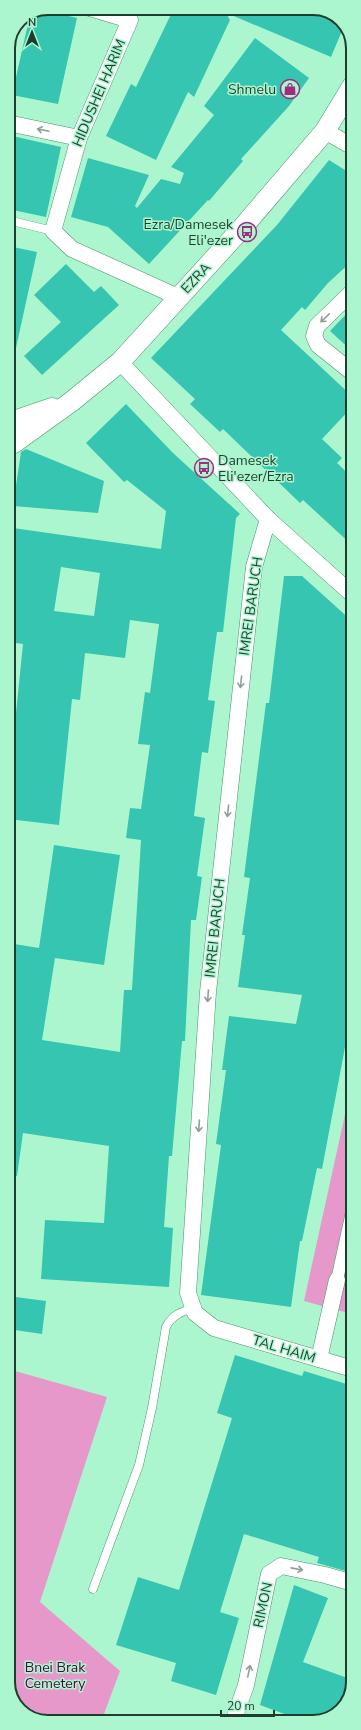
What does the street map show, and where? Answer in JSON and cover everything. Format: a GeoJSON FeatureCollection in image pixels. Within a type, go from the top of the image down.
{"type":"FeatureCollection","features":[{"type":"Feature","properties":{"kind":"street","name":"HIDUSHEI HARIM"},"geometry":{"type":"LineString","coordinates":[[53,231],[78,138],[130,20],[113,15]]}},
{"type":"Feature","properties":{"kind":"street","name":"EZRA"},"geometry":{"type":"LineString","coordinates":[[15,442],[71,402],[120,362],[242,228],[325,131],[346,96]]}},
{"type":"Feature","properties":{"kind":"street"},"geometry":{"type":"LineString","coordinates":[[15,124],[78,138]]}},
{"type":"Feature","properties":{"kind":"street"},"geometry":{"type":"LineString","coordinates":[[325,131],[346,143]]}},
{"type":"Feature","properties":{"kind":"street"},"geometry":{"type":"LineString","coordinates":[[53,231],[72,249],[178,297]]}},
{"type":"Feature","properties":{"kind":"street"},"geometry":{"type":"LineString","coordinates":[[346,298],[317,326],[314,336],[318,345],[346,367]]}},
{"type":"Feature","properties":{"kind":"street"},"geometry":{"type":"LineString","coordinates":[[120,362],[268,520],[346,589]]}},
{"type":"Feature","properties":{"kind":"street","name":"EZRA"},"geometry":{"type":"LineString","coordinates":[[15,421],[71,402]]}},
{"type":"Feature","properties":{"kind":"street","name":"IMREI BARUCH"},"geometry":{"type":"LineString","coordinates":[[214,1328],[195,1313],[188,1293],[208,992],[254,567],[268,520]]}},
{"type":"Feature","properties":{"kind":"street"},"geometry":{"type":"LineString","coordinates":[[319,1359],[346,1239]]}},
{"type":"Feature","properties":{"kind":"street","name":"TAL HAIM"},"geometry":{"type":"LineString","coordinates":[[214,1328],[346,1367]]}},
{"type":"Feature","properties":{"kind":"street","name":"RIMON"},"geometry":{"type":"LineString","coordinates":[[236,1715],[246,1685],[269,1574],[281,1566],[346,1581]]}},
{"type":"Feature","properties":{"kind":"lane"},"geometry":{"type":"LineString","coordinates":[[15,222],[53,231]]}},
{"type":"Feature","properties":{"kind":"lane"},"geometry":{"type":"LineString","coordinates":[[93,1589],[139,1465],[152,1408],[166,1327],[170,1319],[178,1313],[193,1308]]}},
{"type":"Feature","properties":{"kind":"green space"},"geometry":{"type":"Polygon","coordinates":[[[346,1110],[346,1312],[304,1301],[346,1110]]]}},
{"type":"Feature","properties":{"kind":"green space","name":"Bnei Brak Cemetery"},"geometry":{"type":"Polygon","coordinates":[[[15,1371],[107,1397],[40,1602],[120,1671],[104,1715],[40,1714],[26,1707],[17,1693],[15,1686],[15,1371]]]}},
{"type":"Feature","properties":{"kind":"building"},"geometry":{"type":"Polygon","coordinates":[[[48,15],[64,15],[77,18],[58,104],[15,96],[15,82],[28,22],[35,18],[48,15]]]}},
{"type":"Feature","properties":{"kind":"building"},"geometry":{"type":"Polygon","coordinates":[[[171,15],[229,15],[230,20],[194,97],[188,92],[156,160],[106,136],[131,84],[136,87],[171,15]]]}},
{"type":"Feature","properties":{"kind":"building"},"geometry":{"type":"Polygon","coordinates":[[[231,15],[315,15],[325,18],[336,25],[342,32],[331,57],[231,15]]]}},
{"type":"Feature","properties":{"kind":"building"},"geometry":{"type":"Polygon","coordinates":[[[255,38],[309,78],[289,106],[241,159],[243,161],[209,201],[208,200],[149,264],[108,227],[71,217],[88,158],[149,175],[135,206],[137,208],[161,179],[180,184],[184,173],[171,167],[214,115],[204,106],[255,38]]]}},
{"type":"Feature","properties":{"kind":"building"},"geometry":{"type":"Polygon","coordinates":[[[15,137],[61,147],[46,217],[15,210],[15,137]]]}},
{"type":"Feature","properties":{"kind":"building"},"geometry":{"type":"Polygon","coordinates":[[[329,160],[346,171],[346,266],[328,283],[305,310],[302,307],[281,330],[346,390],[346,413],[322,439],[342,458],[337,463],[346,471],[346,540],[303,500],[300,503],[223,429],[220,432],[190,404],[195,399],[151,358],[277,225],[329,160]]]}},
{"type":"Feature","properties":{"kind":"building"},"geometry":{"type":"Polygon","coordinates":[[[15,247],[37,252],[15,352],[15,247]]]}},
{"type":"Feature","properties":{"kind":"building"},"geometry":{"type":"Polygon","coordinates":[[[66,264],[94,292],[101,286],[119,305],[42,375],[24,356],[61,322],[34,295],[66,264]]]}},
{"type":"Feature","properties":{"kind":"building"},"geometry":{"type":"Polygon","coordinates":[[[346,314],[346,346],[330,331],[346,314]]]}},
{"type":"Feature","properties":{"kind":"building"},"geometry":{"type":"Polygon","coordinates":[[[126,404],[173,453],[240,514],[236,518],[223,632],[217,632],[208,700],[215,701],[208,753],[202,752],[194,816],[205,818],[197,876],[202,877],[196,920],[191,920],[185,1041],[182,1041],[172,1156],[169,1156],[164,1227],[173,1228],[169,1287],[41,1279],[45,1220],[104,1223],[109,1146],[23,1133],[17,1176],[15,1176],[15,944],[39,948],[54,845],[120,855],[104,965],[55,958],[42,1040],[120,1052],[124,990],[132,990],[141,840],[126,838],[130,808],[141,809],[150,745],[138,744],[145,692],[150,693],[159,624],[130,620],[125,658],[85,653],[80,700],[72,699],[59,825],[15,820],[15,713],[23,644],[15,643],[15,528],[161,549],[166,511],[127,480],[124,482],[86,443],[126,404]],[[61,567],[54,611],[94,616],[100,573],[61,567]]]}},
{"type":"Feature","properties":{"kind":"building"},"geometry":{"type":"Polygon","coordinates":[[[26,449],[104,481],[98,513],[15,506],[15,492],[21,452],[26,449]]]}},
{"type":"Feature","properties":{"kind":"building"},"geometry":{"type":"Polygon","coordinates":[[[284,576],[302,576],[346,616],[346,1042],[322,1169],[317,1168],[302,1241],[300,1241],[291,1307],[201,1295],[221,1145],[216,1144],[226,1070],[222,1070],[229,1016],[296,1024],[302,995],[238,987],[245,935],[242,935],[250,878],[244,877],[266,703],[269,703],[284,576]]]}},
{"type":"Feature","properties":{"kind":"building"},"geometry":{"type":"Polygon","coordinates":[[[15,1297],[46,1301],[42,1334],[15,1330],[15,1297]]]}},
{"type":"Feature","properties":{"kind":"building"},"geometry":{"type":"Polygon","coordinates":[[[235,1355],[302,1376],[304,1371],[346,1384],[346,1571],[317,1563],[319,1557],[244,1534],[220,1612],[239,1618],[216,1695],[171,1681],[176,1663],[116,1645],[138,1577],[179,1590],[232,1418],[217,1413],[235,1355]]]}},
{"type":"Feature","properties":{"kind":"building"},"geometry":{"type":"Polygon","coordinates":[[[294,1585],[328,1598],[303,1662],[346,1677],[346,1686],[342,1698],[338,1704],[328,1712],[317,1715],[287,1715],[260,1705],[294,1585]]]}},
{"type":"Feature","properties":{"kind":"place","name":"Shmelu"},"geometry":{"type":"Point","coordinates":[290,89]}},
{"type":"Feature","properties":{"kind":"place","name":"Ezra/Damesek Eli'ezer"},"geometry":{"type":"Point","coordinates":[247,232]}},
{"type":"Feature","properties":{"kind":"place","name":"Damesek Eli'ezer/Ezra"},"geometry":{"type":"Point","coordinates":[204,468]}}]}
